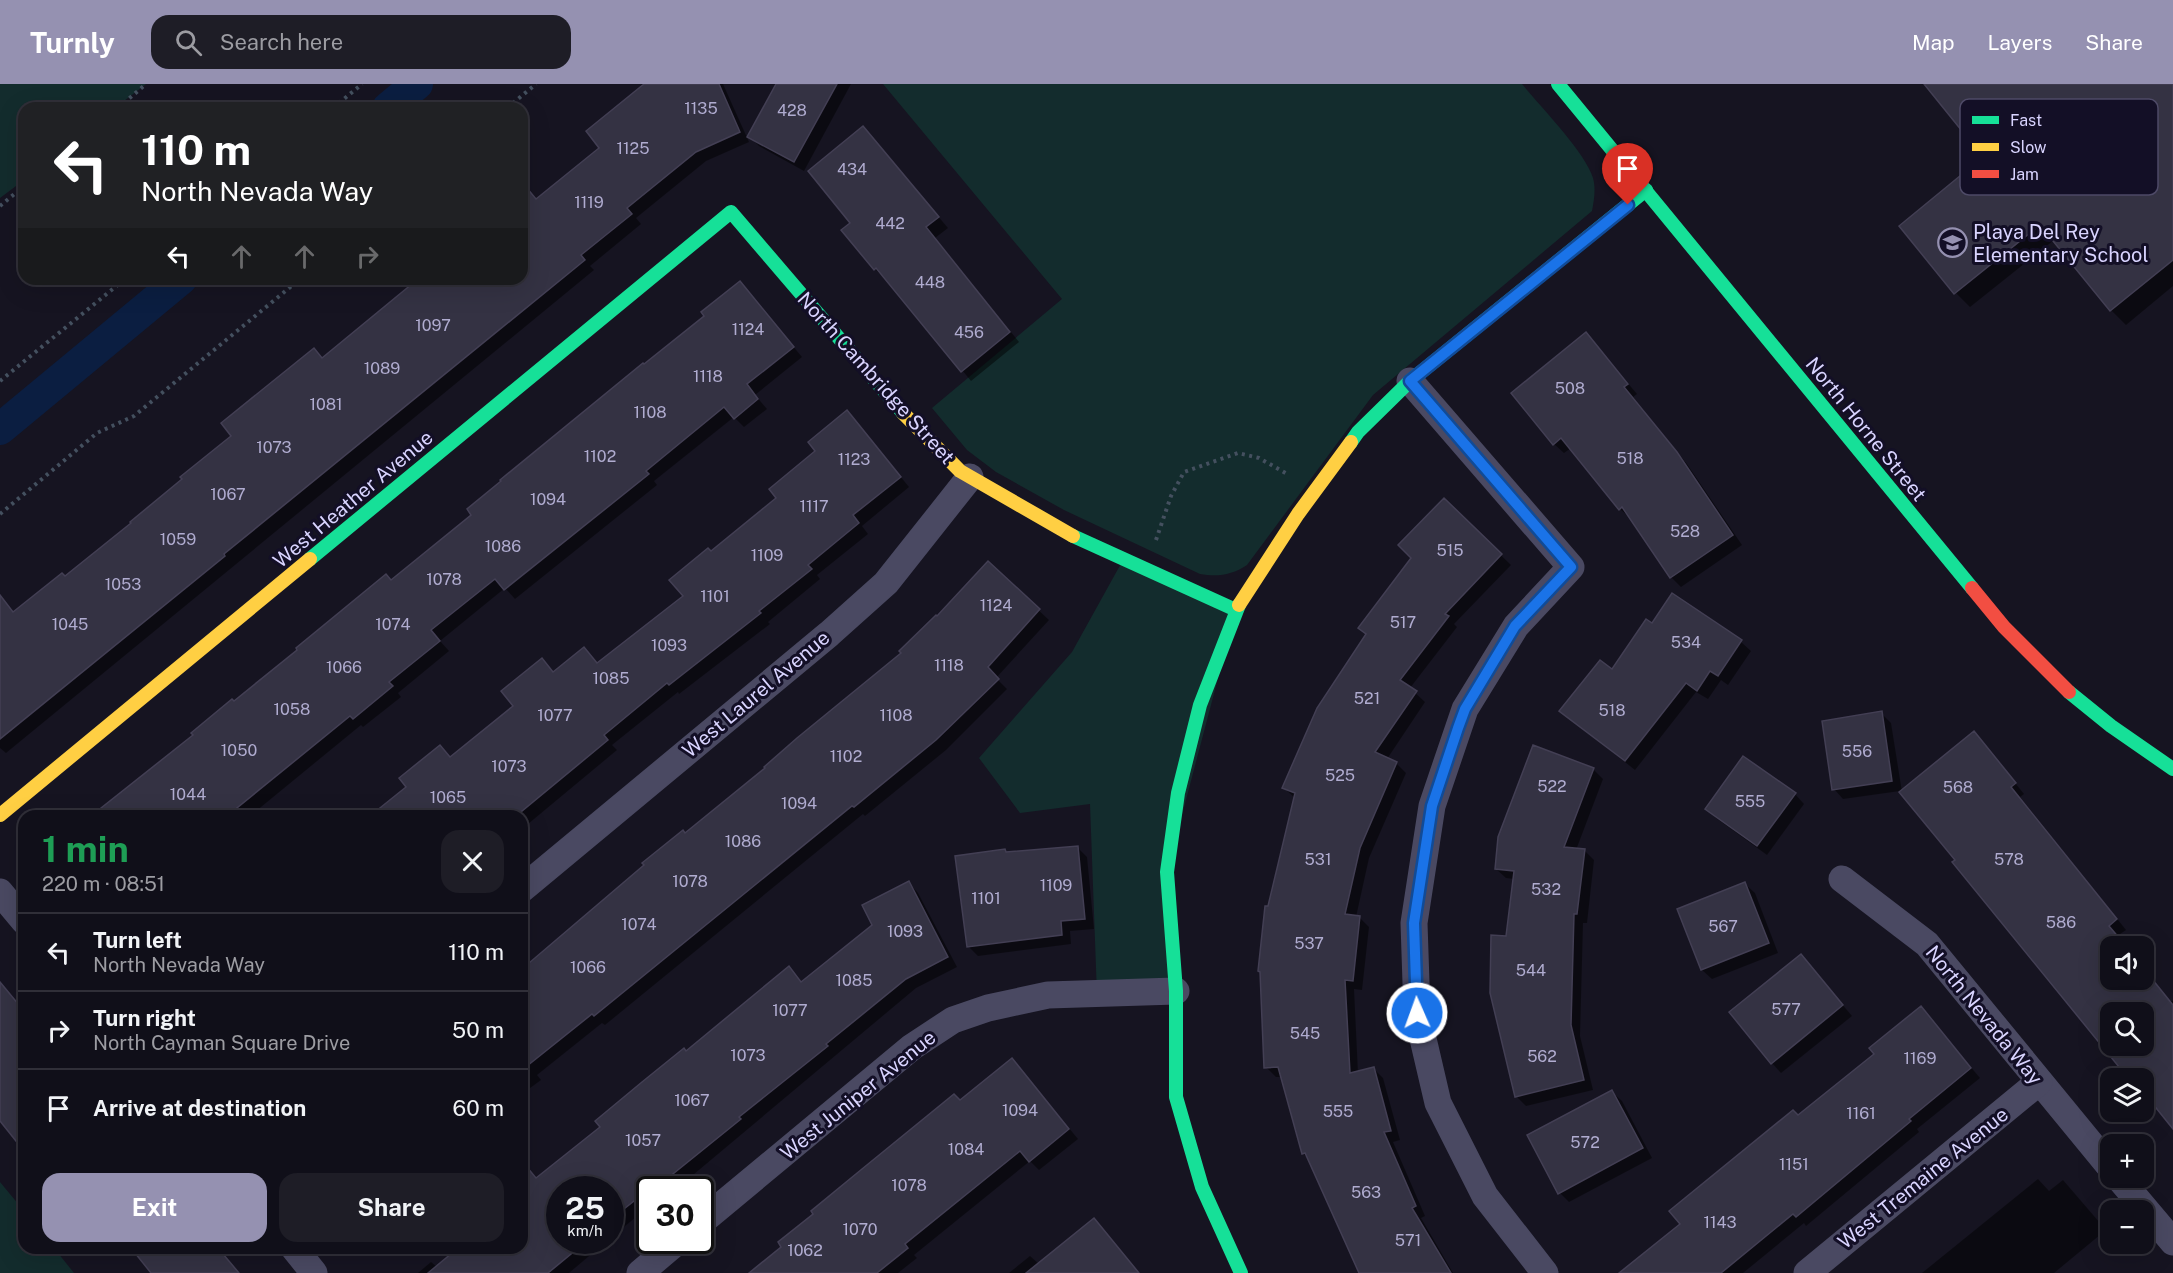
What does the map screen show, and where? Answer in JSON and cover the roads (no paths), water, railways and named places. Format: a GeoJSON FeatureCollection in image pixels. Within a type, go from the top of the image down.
{"type":"FeatureCollection","features":[{"type":"Feature","properties":{"kind":"street","name":"North Horne Street"},"geometry":{"type":"LineString","coordinates":[[1558,84],[2004,627],[2061,686],[2111,726],[2173,768]]}},
{"type":"Feature","properties":{"kind":"street"},"geometry":{"type":"LineString","coordinates":[[1241,1273],[1202,1187],[1176,1097],[1176,991],[1167,872],[1178,793],[1200,705],[1236,610],[1298,514],[1358,432],[1410,381],[1646,190]]}},
{"type":"Feature","properties":{"kind":"street","name":"North Cambridge Street"},"geometry":{"type":"LineString","coordinates":[[731,213],[904,414],[960,471],[1081,541],[1236,610]]}},
{"type":"Feature","properties":{"kind":"street","name":"West Heather Avenue"},"geometry":{"type":"LineString","coordinates":[[0,815],[731,213]]}},
{"type":"Feature","properties":{"kind":"street"},"geometry":{"type":"LineString","coordinates":[[1410,381],[1571,567],[1515,626],[1465,709],[1432,806],[1414,923],[1417,1013],[1438,1103],[1485,1196],[1545,1273]]}},
{"type":"Feature","properties":{"kind":"street","name":"West Laurel Avenue"},"geometry":{"type":"LineString","coordinates":[[528,884],[828,634],[885,583],[970,477]]}},
{"type":"Feature","properties":{"kind":"street","name":"North Nevada Way"},"geometry":{"type":"LineString","coordinates":[[1842,879],[1927,944],[2100,1155]]}},
{"type":"Feature","properties":{"kind":"street"},"geometry":{"type":"LineString","coordinates":[[0,892],[18,914]]}},
{"type":"Feature","properties":{"kind":"street","name":"West Juniper Avenue"},"geometry":{"type":"LineString","coordinates":[[714,1211],[912,1047],[952,1020],[988,1008],[1048,996],[1176,991]]}},
{"type":"Feature","properties":{"kind":"street","name":"West Tremaine Avenue"},"geometry":{"type":"LineString","coordinates":[[1807,1273],[2039,1082]]}},
{"type":"Feature","properties":{"kind":"street"},"geometry":{"type":"LineString","coordinates":[[2127,1188],[2173,1242]]}},
{"type":"Feature","properties":{"kind":"street"},"geometry":{"type":"LineString","coordinates":[[299,1254],[314,1273]]}},
{"type":"Feature","properties":{"kind":"street"},"geometry":{"type":"LineString","coordinates":[[640,1273],[662,1254]]}},
{"type":"Feature","properties":{"kind":"waterway"},"geometry":{"type":"LineString","coordinates":[[395,102],[417,84]]}},
{"type":"Feature","properties":{"kind":"waterway"},"geometry":{"type":"LineString","coordinates":[[0,429],[174,285]]}},
{"type":"Feature","properties":{"kind":"place","name":"Playa Del Rey Elementary School"},"geometry":{"type":"Point","coordinates":[1952,243]}}]}
